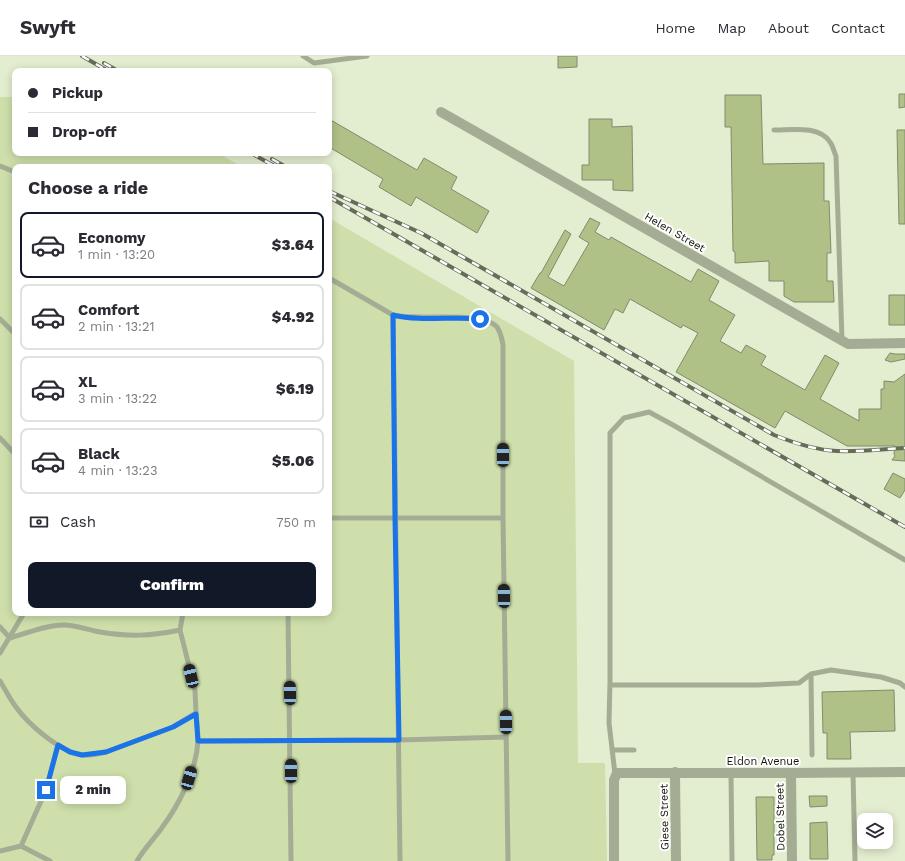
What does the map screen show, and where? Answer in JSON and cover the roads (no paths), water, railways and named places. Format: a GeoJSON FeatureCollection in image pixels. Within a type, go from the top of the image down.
{"type":"FeatureCollection","features":[{"type":"Feature","properties":{"kind":"street","name":"Helen Street"},"geometry":{"type":"LineString","coordinates":[[441,112],[848,344],[905,343]]}},
{"type":"Feature","properties":{"kind":"street","name":"Eldon Avenue"},"geometry":{"type":"LineString","coordinates":[[618,774],[675,772],[905,772]]}},
{"type":"Feature","properties":{"kind":"street","name":"Giese Street"},"geometry":{"type":"LineString","coordinates":[[675,772],[676,861]]}},
{"type":"Feature","properties":{"kind":"street","name":"Dobel Street"},"geometry":{"type":"LineString","coordinates":[[791,773],[792,861]]}},
{"type":"Feature","properties":{"kind":"street"},"geometry":{"type":"LineString","coordinates":[[614,861],[614,780],[618,774]]}},
{"type":"Feature","properties":{"kind":"lane"},"geometry":{"type":"LineString","coordinates":[[303,56],[314,63],[366,56]]}},
{"type":"Feature","properties":{"kind":"lane"},"geometry":{"type":"LineString","coordinates":[[774,130],[805,130],[822,133],[830,142],[836,156],[842,341]]}},
{"type":"Feature","properties":{"kind":"lane"},"geometry":{"type":"LineString","coordinates":[[0,166],[12,171]]}},
{"type":"Feature","properties":{"kind":"lane"},"geometry":{"type":"LineString","coordinates":[[332,280],[393,315],[414,318],[464,317],[480,319],[490,321],[497,326],[501,334],[503,345],[503,518],[508,861]]}},
{"type":"Feature","properties":{"kind":"lane"},"geometry":{"type":"LineString","coordinates":[[393,315],[400,861]]}},
{"type":"Feature","properties":{"kind":"lane"},"geometry":{"type":"LineString","coordinates":[[0,319],[12,331]]}},
{"type":"Feature","properties":{"kind":"lane"},"geometry":{"type":"LineString","coordinates":[[618,774],[612,750],[609,723],[610,432],[624,418],[649,412],[905,560]]}},
{"type":"Feature","properties":{"kind":"lane"},"geometry":{"type":"LineString","coordinates":[[0,438],[12,451]]}},
{"type":"Feature","properties":{"kind":"lane"},"geometry":{"type":"LineString","coordinates":[[332,518],[503,518]]}},
{"type":"Feature","properties":{"kind":"lane"},"geometry":{"type":"LineString","coordinates":[[0,653],[22,616]]}},
{"type":"Feature","properties":{"kind":"lane"},"geometry":{"type":"LineString","coordinates":[[137,861],[171,816],[184,791],[198,741],[195,690],[180,630],[182,616]]}},
{"type":"Feature","properties":{"kind":"lane"},"geometry":{"type":"LineString","coordinates":[[288,616],[291,741],[291,861]]}},
{"type":"Feature","properties":{"kind":"lane"},"geometry":{"type":"LineString","coordinates":[[10,638],[52,626],[64,625],[98,632],[134,636],[163,634],[180,630]]}},
{"type":"Feature","properties":{"kind":"lane"},"geometry":{"type":"LineString","coordinates":[[0,627],[10,638]]}},
{"type":"Feature","properties":{"kind":"lane"},"geometry":{"type":"LineString","coordinates":[[610,685],[757,685],[799,683],[811,674],[831,670],[881,677],[900,683],[905,687]]}},
{"type":"Feature","properties":{"kind":"lane"},"geometry":{"type":"LineString","coordinates":[[811,674],[812,755]]}},
{"type":"Feature","properties":{"kind":"lane"},"geometry":{"type":"LineString","coordinates":[[0,681],[15,706],[25,719],[39,732],[70,752],[82,755],[106,752],[173,727],[196,714]]}},
{"type":"Feature","properties":{"kind":"lane"},"geometry":{"type":"LineString","coordinates":[[198,741],[399,740],[506,737]]}},
{"type":"Feature","properties":{"kind":"lane"},"geometry":{"type":"LineString","coordinates":[[21,846],[46,790],[58,745]]}},
{"type":"Feature","properties":{"kind":"lane"},"geometry":{"type":"LineString","coordinates":[[612,750],[634,750]]}},
{"type":"Feature","properties":{"kind":"lane"},"geometry":{"type":"LineString","coordinates":[[731,773],[732,861]]}},
{"type":"Feature","properties":{"kind":"lane"},"geometry":{"type":"LineString","coordinates":[[853,773],[855,861]]}},
{"type":"Feature","properties":{"kind":"lane"},"geometry":{"type":"LineString","coordinates":[[0,851],[21,846],[50,861]]}},
{"type":"Feature","properties":{"kind":"railway"},"geometry":{"type":"LineString","coordinates":[[82,56],[103,68]]}},
{"type":"Feature","properties":{"kind":"railway"},"geometry":{"type":"LineString","coordinates":[[104,63],[113,68]]}},
{"type":"Feature","properties":{"kind":"railway"},"geometry":{"type":"LineString","coordinates":[[256,156],[271,164]]}},
{"type":"Feature","properties":{"kind":"railway"},"geometry":{"type":"LineString","coordinates":[[272,159],[281,164]]}},
{"type":"Feature","properties":{"kind":"railway"},"geometry":{"type":"LineString","coordinates":[[332,192],[421,233],[774,435],[805,446],[837,451],[905,448]]}},
{"type":"Feature","properties":{"kind":"railway"},"geometry":{"type":"LineString","coordinates":[[332,199],[905,527]]}}]}
